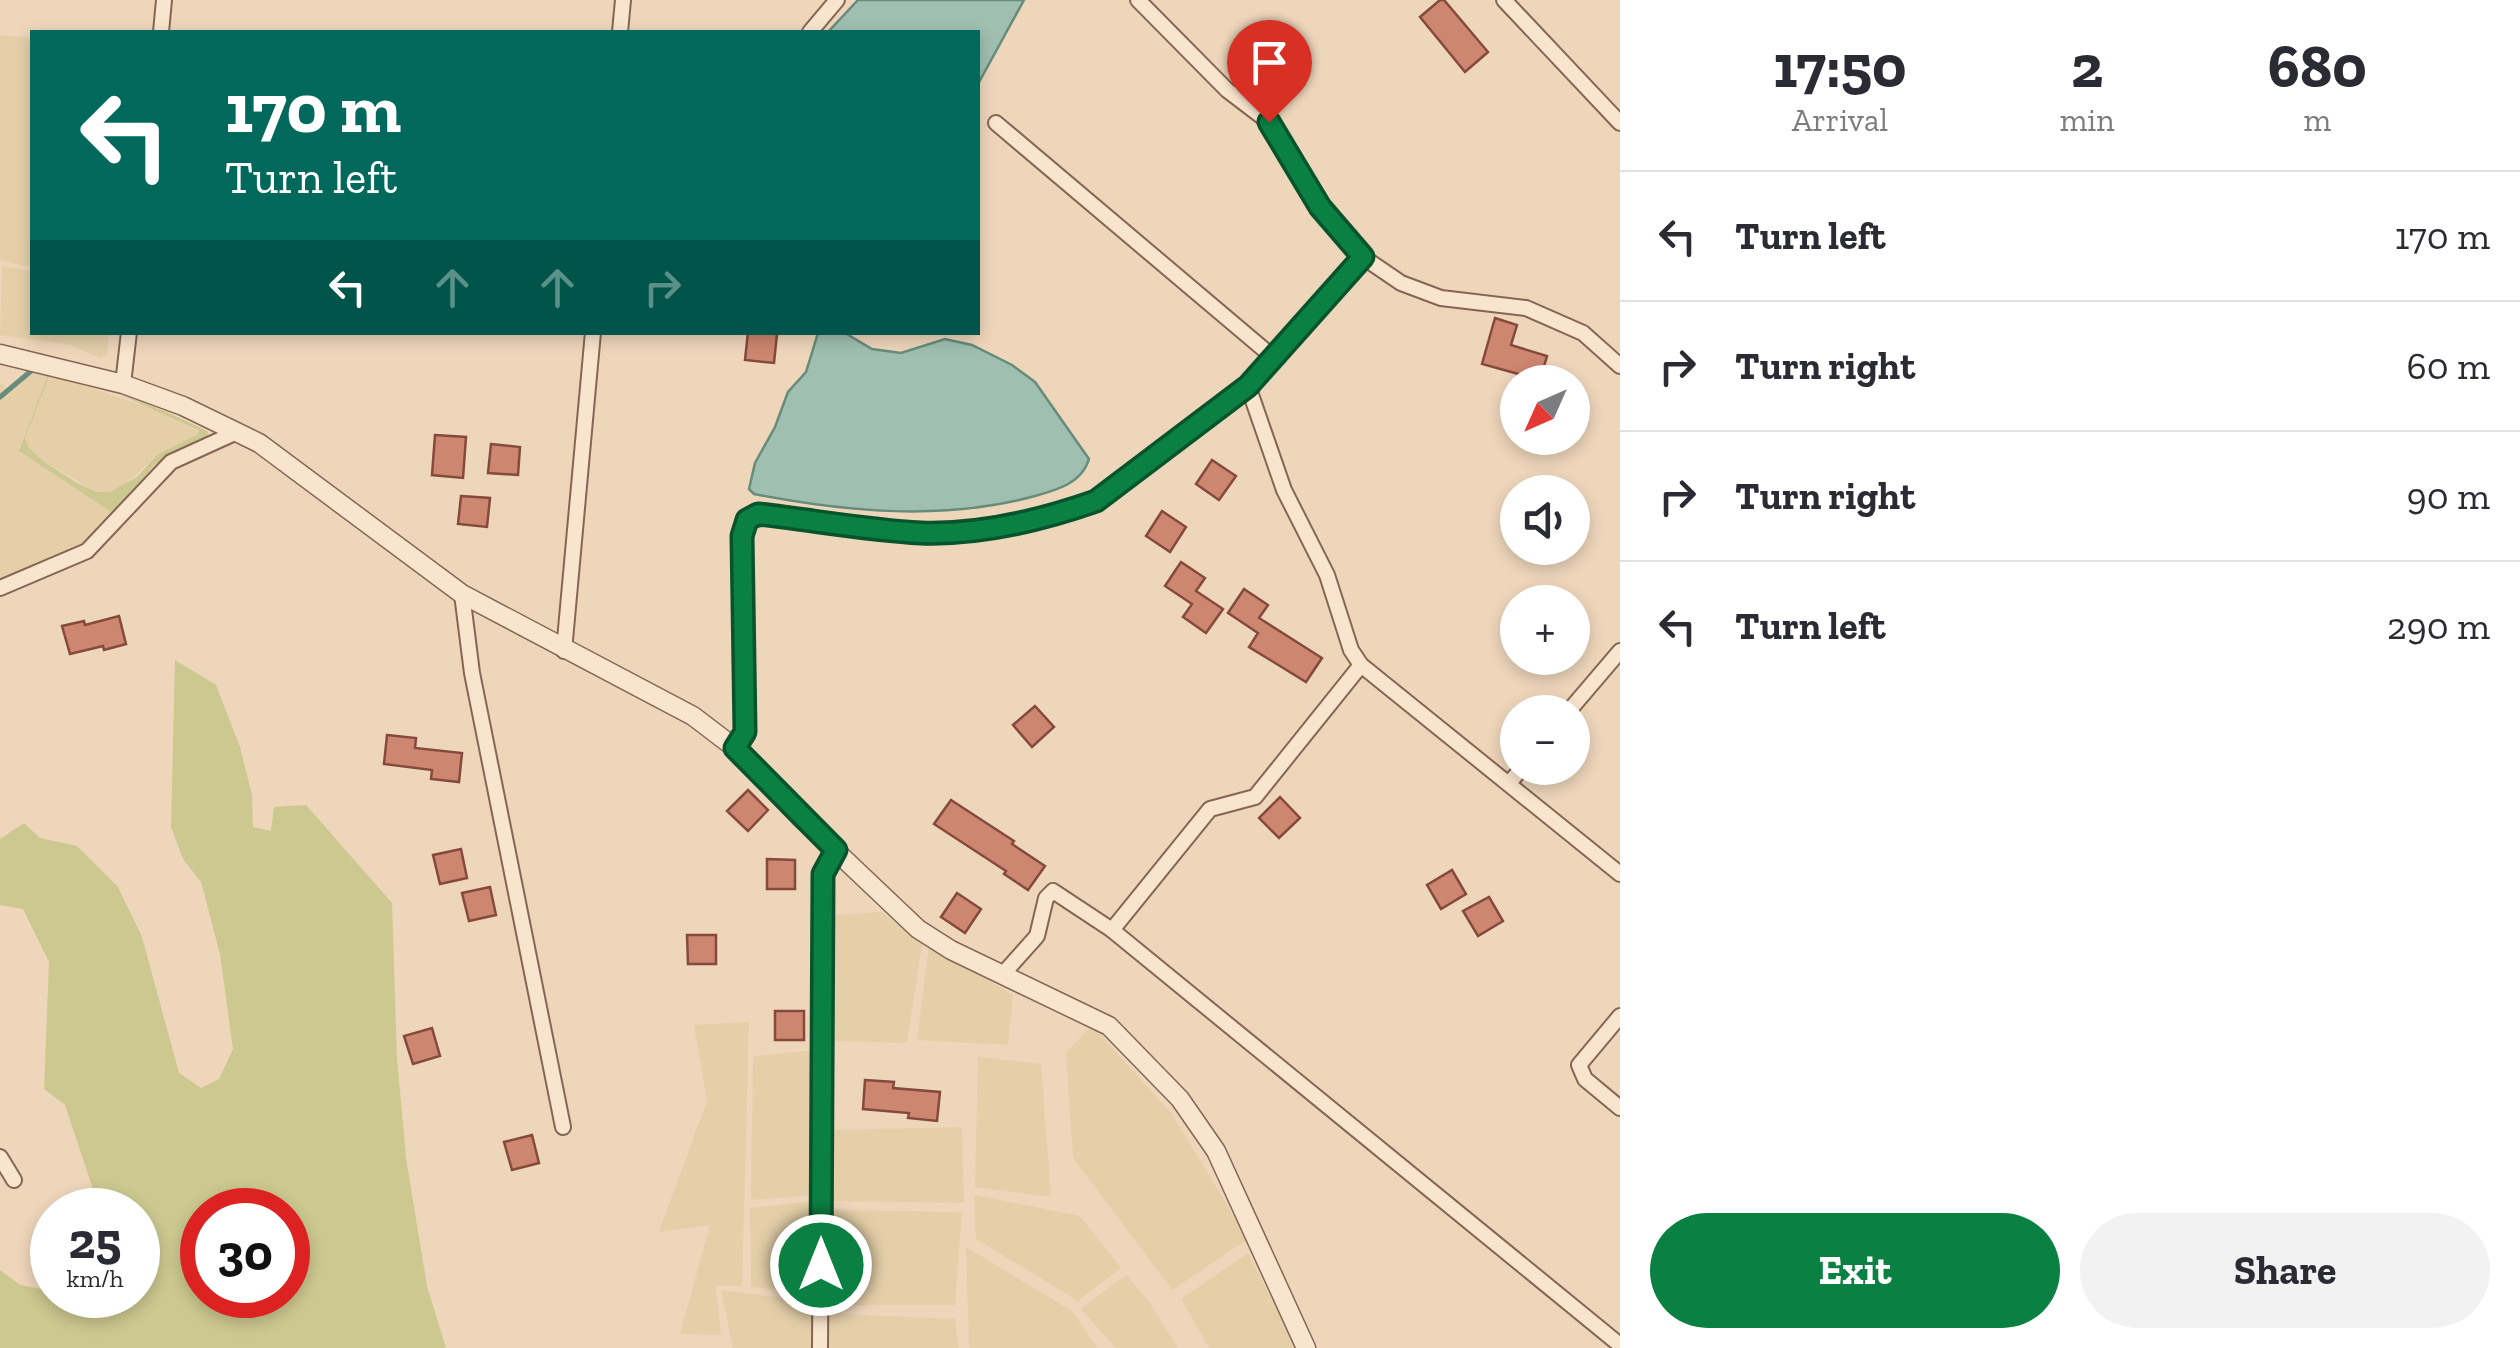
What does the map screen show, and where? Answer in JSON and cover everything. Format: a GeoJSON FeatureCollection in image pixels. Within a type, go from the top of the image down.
{"type":"FeatureCollection","features":[{"type":"Feature","properties":{"kind":"street"},"geometry":{"type":"LineString","coordinates":[[160,30],[164,0]]}},
{"type":"Feature","properties":{"kind":"street"},"geometry":{"type":"LineString","coordinates":[[620,30],[624,0]]}},
{"type":"Feature","properties":{"kind":"street"},"geometry":{"type":"LineString","coordinates":[[812,30],[837,0]]}},
{"type":"Feature","properties":{"kind":"street"},"geometry":{"type":"LineString","coordinates":[[1138,0],[1227,90],[1269,122],[1320,207],[1363,257],[1402,283],[1441,298],[1526,308],[1583,334],[1620,366]]}},
{"type":"Feature","properties":{"kind":"street"},"geometry":{"type":"LineString","coordinates":[[1504,0],[1620,123]]}},
{"type":"Feature","properties":{"kind":"street"},"geometry":{"type":"LineString","coordinates":[[996,123],[1274,358]]}},
{"type":"Feature","properties":{"kind":"street"},"geometry":{"type":"LineString","coordinates":[[735,748],[745,732],[742,536],[747,520],[758,514],[920,533],[959,532],[1072,510],[1096,501],[1248,386],[1363,257]]}},
{"type":"Feature","properties":{"kind":"street"},"geometry":{"type":"LineString","coordinates":[[123,384],[129,335]]}},
{"type":"Feature","properties":{"kind":"street"},"geometry":{"type":"LineString","coordinates":[[564,650],[594,335]]}},
{"type":"Feature","properties":{"kind":"street"},"geometry":{"type":"LineString","coordinates":[[0,354],[123,384],[183,406],[259,443],[462,594],[693,716],[735,748],[918,929],[951,950],[1109,1026],[1180,1099],[1216,1150],[1306,1348]]}},
{"type":"Feature","properties":{"kind":"street"},"geometry":{"type":"LineString","coordinates":[[1248,386],[1284,490],[1327,575],[1360,664],[1500,774]]}},
{"type":"Feature","properties":{"kind":"street"},"geometry":{"type":"LineString","coordinates":[[0,588],[87,552],[170,462],[236,432]]}},
{"type":"Feature","properties":{"kind":"street"},"geometry":{"type":"LineString","coordinates":[[462,594],[478,709],[563,1127]]}},
{"type":"Feature","properties":{"kind":"street"},"geometry":{"type":"LineString","coordinates":[[1582,695],[1620,651]]}},
{"type":"Feature","properties":{"kind":"street"},"geometry":{"type":"LineString","coordinates":[[1112,930],[1210,809],[1255,797],[1360,664]]}},
{"type":"Feature","properties":{"kind":"street"},"geometry":{"type":"LineString","coordinates":[[1514,785],[1620,874]]}},
{"type":"Feature","properties":{"kind":"street"},"geometry":{"type":"LineString","coordinates":[[820,1348],[823,874],[836,850]]}},
{"type":"Feature","properties":{"kind":"street"},"geometry":{"type":"LineString","coordinates":[[1004,973],[1038,936],[1046,898],[1053,891],[1112,930],[1620,1345]]}},
{"type":"Feature","properties":{"kind":"street"},"geometry":{"type":"LineString","coordinates":[[1620,1016],[1579,1065],[1585,1079],[1620,1108]]}},
{"type":"Feature","properties":{"kind":"street"},"geometry":{"type":"LineString","coordinates":[[0,1157],[14,1180]]}},
{"type":"Feature","properties":{"kind":"shaded area"},"geometry":{"type":"Polygon","coordinates":[[[858,0],[1024,0],[980,80],[980,30],[830,30],[858,0]]]}},
{"type":"Feature","properties":{"kind":"shaded area"},"geometry":{"type":"Polygon","coordinates":[[[0,35],[30,38],[30,267],[0,261],[0,35]]]}},
{"type":"Feature","properties":{"kind":"shaded area"},"geometry":{"type":"Polygon","coordinates":[[[2,266],[30,271],[30,335],[109,335],[107,356],[100,358],[70,345],[0,335],[2,266]]]}},
{"type":"Feature","properties":{"kind":"shaded area"},"geometry":{"type":"Polygon","coordinates":[[[817,335],[848,335],[872,349],[901,353],[945,339],[972,345],[1012,365],[1035,382],[1089,459],[1075,480],[1052,491],[965,509],[859,509],[754,494],[749,489],[755,463],[788,392],[806,372],[817,335]]]}},
{"type":"Feature","properties":{"kind":"shaded area"},"geometry":{"type":"Polygon","coordinates":[[[30,368],[49,372],[19,451],[114,514],[89,542],[0,582],[0,383],[7,389],[30,368]]]}},
{"type":"Feature","properties":{"kind":"shaded area"},"geometry":{"type":"Polygon","coordinates":[[[49,372],[110,391],[149,405],[207,431],[209,436],[154,465],[114,514],[19,451],[49,372]],[[50,374],[25,438],[29,448],[77,483],[97,492],[110,492],[137,477],[157,455],[198,434],[199,430],[121,395],[50,374]]]}},
{"type":"Feature","properties":{"kind":"shaded area"},"geometry":{"type":"Polygon","coordinates":[[[50,374],[165,413],[199,430],[198,434],[157,455],[124,485],[110,492],[97,492],[44,462],[29,448],[25,438],[50,374]]]}},
{"type":"Feature","properties":{"kind":"shaded area"},"geometry":{"type":"Polygon","coordinates":[[[175,660],[216,685],[240,747],[252,795],[253,827],[271,831],[274,807],[306,805],[392,903],[397,1058],[406,1158],[427,1286],[446,1348],[0,1348],[0,1270],[20,1285],[30,1287],[30,1318],[160,1318],[160,1188],[93,1188],[65,1105],[44,1089],[49,962],[23,909],[0,905],[0,839],[24,823],[40,838],[77,846],[118,887],[142,937],[179,1073],[201,1088],[219,1079],[233,1049],[220,954],[201,882],[183,859],[171,827],[175,660]]]}},
{"type":"Feature","properties":{"kind":"shaded area"},"geometry":{"type":"Polygon","coordinates":[[[882,912],[922,944],[907,1043],[835,1041],[833,915],[882,912]]]}},
{"type":"Feature","properties":{"kind":"shaded area"},"geometry":{"type":"Polygon","coordinates":[[[929,944],[1013,995],[1008,1045],[917,1040],[929,944]]]}},
{"type":"Feature","properties":{"kind":"shaded area"},"geometry":{"type":"Polygon","coordinates":[[[749,1022],[742,1286],[716,1286],[721,1335],[680,1334],[710,1225],[659,1232],[707,1101],[694,1025],[749,1022]]]}},
{"type":"Feature","properties":{"kind":"shaded area"},"geometry":{"type":"Polygon","coordinates":[[[1092,1025],[1171,1113],[1248,1239],[1172,1290],[1073,1158],[1066,1053],[1092,1025]]]}},
{"type":"Feature","properties":{"kind":"shaded area"},"geometry":{"type":"Polygon","coordinates":[[[817,1050],[815,1195],[751,1200],[753,1056],[817,1050]]]}},
{"type":"Feature","properties":{"kind":"shaded area"},"geometry":{"type":"Polygon","coordinates":[[[978,1057],[1041,1064],[1051,1197],[975,1187],[978,1057]]]}},
{"type":"Feature","properties":{"kind":"shaded area"},"geometry":{"type":"Polygon","coordinates":[[[962,1127],[964,1203],[833,1201],[833,1130],[962,1127]]]}},
{"type":"Feature","properties":{"kind":"shaded area"},"geometry":{"type":"Polygon","coordinates":[[[974,1195],[1080,1216],[1121,1268],[1078,1301],[976,1239],[974,1195]]]}},
{"type":"Feature","properties":{"kind":"shaded area"},"geometry":{"type":"Polygon","coordinates":[[[815,1201],[812,1293],[751,1287],[750,1208],[815,1201]]]}},
{"type":"Feature","properties":{"kind":"shaded area"},"geometry":{"type":"Polygon","coordinates":[[[828,1210],[962,1212],[955,1305],[821,1305],[828,1210]]]}},
{"type":"Feature","properties":{"kind":"shaded area"},"geometry":{"type":"Polygon","coordinates":[[[966,1247],[1072,1311],[1098,1348],[969,1348],[966,1247]]]}},
{"type":"Feature","properties":{"kind":"shaded area"},"geometry":{"type":"Polygon","coordinates":[[[1248,1253],[1296,1348],[1209,1348],[1181,1299],[1248,1253]]]}},
{"type":"Feature","properties":{"kind":"shaded area"},"geometry":{"type":"Polygon","coordinates":[[[1126,1275],[1147,1299],[1178,1348],[1116,1348],[1081,1309],[1126,1275]]]}},
{"type":"Feature","properties":{"kind":"shaded area"},"geometry":{"type":"Polygon","coordinates":[[[721,1290],[813,1302],[811,1348],[733,1348],[721,1290]]]}},
{"type":"Feature","properties":{"kind":"shaded area"},"geometry":{"type":"Polygon","coordinates":[[[821,1313],[955,1319],[959,1348],[825,1348],[821,1313]]]}},
{"type":"Feature","properties":{"kind":"building"},"geometry":{"type":"Polygon","coordinates":[[[1440,0],[1488,52],[1465,72],[1420,17],[1440,0]]]}},
{"type":"Feature","properties":{"kind":"building"},"geometry":{"type":"Polygon","coordinates":[[[1495,318],[1517,325],[1511,345],[1547,356],[1544,365],[1500,365],[1500,369],[1482,364],[1495,318]]]}},
{"type":"Feature","properties":{"kind":"building"},"geometry":{"type":"Polygon","coordinates":[[[748,335],[777,335],[774,363],[745,360],[748,335]]]}},
{"type":"Feature","properties":{"kind":"building"},"geometry":{"type":"Polygon","coordinates":[[[435,435],[466,437],[463,478],[432,475],[435,435]]]}},
{"type":"Feature","properties":{"kind":"building"},"geometry":{"type":"Polygon","coordinates":[[[491,444],[520,447],[518,475],[488,473],[491,444]]]}},
{"type":"Feature","properties":{"kind":"building"},"geometry":{"type":"Polygon","coordinates":[[[1212,460],[1236,476],[1219,500],[1196,484],[1212,460]]]}},
{"type":"Feature","properties":{"kind":"building"},"geometry":{"type":"Polygon","coordinates":[[[461,496],[490,498],[487,527],[458,524],[461,496]]]}},
{"type":"Feature","properties":{"kind":"building"},"geometry":{"type":"Polygon","coordinates":[[[1162,511],[1186,527],[1170,552],[1146,536],[1162,511]]]}},
{"type":"Feature","properties":{"kind":"building"},"geometry":{"type":"Polygon","coordinates":[[[1181,562],[1205,578],[1196,591],[1223,609],[1206,633],[1183,617],[1192,604],[1165,586],[1181,562]]]}},
{"type":"Feature","properties":{"kind":"building"},"geometry":{"type":"Polygon","coordinates":[[[1244,589],[1268,605],[1259,618],[1322,658],[1306,682],[1249,647],[1258,633],[1228,613],[1244,589]]]}},
{"type":"Feature","properties":{"kind":"building"},"geometry":{"type":"Polygon","coordinates":[[[119,616],[126,644],[70,654],[62,626],[119,616]]]}},
{"type":"Feature","properties":{"kind":"building"},"geometry":{"type":"Polygon","coordinates":[[[1035,706],[1054,727],[1032,747],[1013,725],[1035,706]]]}},
{"type":"Feature","properties":{"kind":"building"},"geometry":{"type":"Polygon","coordinates":[[[387,735],[416,738],[415,748],[462,753],[459,782],[431,779],[432,770],[384,764],[387,735]]]}},
{"type":"Feature","properties":{"kind":"building"},"geometry":{"type":"Polygon","coordinates":[[[748,790],[768,810],[748,831],[727,811],[748,790]]]}},
{"type":"Feature","properties":{"kind":"building"},"geometry":{"type":"Polygon","coordinates":[[[1280,797],[1300,818],[1279,838],[1259,818],[1280,797]]]}},
{"type":"Feature","properties":{"kind":"building"},"geometry":{"type":"Polygon","coordinates":[[[951,800],[1045,866],[1028,890],[934,824],[951,800]]]}},
{"type":"Feature","properties":{"kind":"building"},"geometry":{"type":"Polygon","coordinates":[[[461,849],[467,878],[440,884],[433,855],[461,849]]]}},
{"type":"Feature","properties":{"kind":"building"},"geometry":{"type":"Polygon","coordinates":[[[767,859],[795,860],[795,889],[767,889],[767,859]]]}},
{"type":"Feature","properties":{"kind":"building"},"geometry":{"type":"Polygon","coordinates":[[[1452,870],[1466,894],[1441,909],[1427,885],[1452,870]]]}},
{"type":"Feature","properties":{"kind":"building"},"geometry":{"type":"Polygon","coordinates":[[[490,887],[496,915],[469,921],[462,893],[490,887]]]}},
{"type":"Feature","properties":{"kind":"building"},"geometry":{"type":"Polygon","coordinates":[[[957,893],[981,909],[965,933],[941,917],[957,893]]]}},
{"type":"Feature","properties":{"kind":"building"},"geometry":{"type":"Polygon","coordinates":[[[1489,897],[1503,921],[1478,936],[1463,911],[1489,897]]]}},
{"type":"Feature","properties":{"kind":"building"},"geometry":{"type":"Polygon","coordinates":[[[687,935],[716,935],[716,964],[688,964],[687,935]]]}},
{"type":"Feature","properties":{"kind":"building"},"geometry":{"type":"Polygon","coordinates":[[[775,1011],[804,1011],[804,1040],[775,1040],[775,1011]]]}},
{"type":"Feature","properties":{"kind":"building"},"geometry":{"type":"Polygon","coordinates":[[[432,1028],[440,1056],[413,1064],[404,1036],[432,1028]]]}},
{"type":"Feature","properties":{"kind":"building"},"geometry":{"type":"Polygon","coordinates":[[[865,1080],[894,1082],[893,1088],[940,1092],[937,1121],[908,1118],[909,1113],[863,1109],[865,1080]]]}},
{"type":"Feature","properties":{"kind":"building"},"geometry":{"type":"Polygon","coordinates":[[[532,1135],[539,1163],[512,1170],[504,1142],[532,1135]]]}},
{"type":"Feature","properties":{"kind":"waterway"},"geometry":{"type":"LineString","coordinates":[[0,397],[31,371]]}},
{"type":"Feature","properties":{"kind":"route"},"geometry":{"type":"LineString","coordinates":[[821,1265],[823,874],[836,850],[800,818],[735,748],[745,732],[742,536],[747,520],[758,514],[920,533],[959,532],[1072,510],[1096,501],[1248,386],[1363,257],[1320,207],[1269,122]]}}]}
